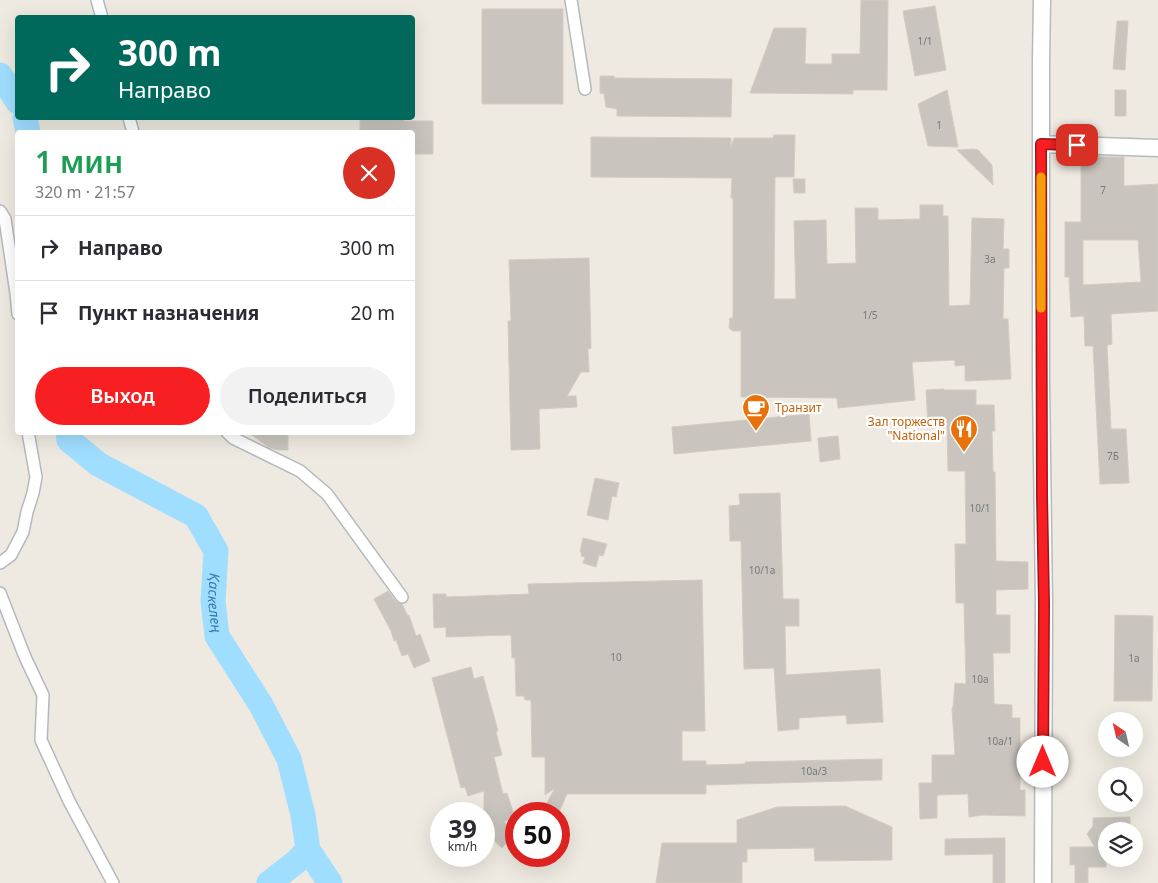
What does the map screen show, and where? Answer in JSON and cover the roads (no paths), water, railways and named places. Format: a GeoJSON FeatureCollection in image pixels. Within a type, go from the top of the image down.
{"type":"FeatureCollection","features":[{"type":"Feature","properties":{"kind":"main road"},"geometry":{"type":"LineString","coordinates":[[1042,0],[1043,883]]}},
{"type":"Feature","properties":{"kind":"main road"},"geometry":{"type":"LineString","coordinates":[[1041,144],[1158,148]]}},
{"type":"Feature","properties":{"kind":"street"},"geometry":{"type":"LineString","coordinates":[[97,0],[101,15]]}},
{"type":"Feature","properties":{"kind":"street"},"geometry":{"type":"LineString","coordinates":[[571,0],[584,89]]}},
{"type":"Feature","properties":{"kind":"street"},"geometry":{"type":"LineString","coordinates":[[0,211],[5,219],[15,286]]}},
{"type":"Feature","properties":{"kind":"street"},"geometry":{"type":"LineString","coordinates":[[0,563],[11,555],[23,532],[33,493],[36,477],[29,435]]}},
{"type":"Feature","properties":{"kind":"street"},"geometry":{"type":"LineString","coordinates":[[230,435],[300,471],[328,494],[402,597]]}},
{"type":"Feature","properties":{"kind":"street"},"geometry":{"type":"LineString","coordinates":[[0,593],[25,657],[43,694],[41,740],[69,801],[112,883]]}},
{"type":"Feature","properties":{"kind":"waterway","name":"Қаскелең"},"geometry":{"type":"LineString","coordinates":[[0,75],[15,98]]}},
{"type":"Feature","properties":{"kind":"waterway","name":"Қаскелең"},"geometry":{"type":"LineString","coordinates":[[25,120],[28,130]]}},
{"type":"Feature","properties":{"kind":"waterway","name":"Қаскелең"},"geometry":{"type":"LineString","coordinates":[[68,435],[69,440],[98,464],[196,516],[216,551],[213,601],[217,636],[261,705],[289,759],[303,815],[308,850],[330,883]]}},
{"type":"Feature","properties":{"kind":"waterway"},"geometry":{"type":"LineString","coordinates":[[269,883],[308,850]]}},
{"type":"Feature","properties":{"kind":"place","name":"Транзит"},"geometry":{"type":"Point","coordinates":[756,432]}},
{"type":"Feature","properties":{"kind":"place","name":"Зал торжеств \"National\""},"geometry":{"type":"Point","coordinates":[964,453]}}]}
